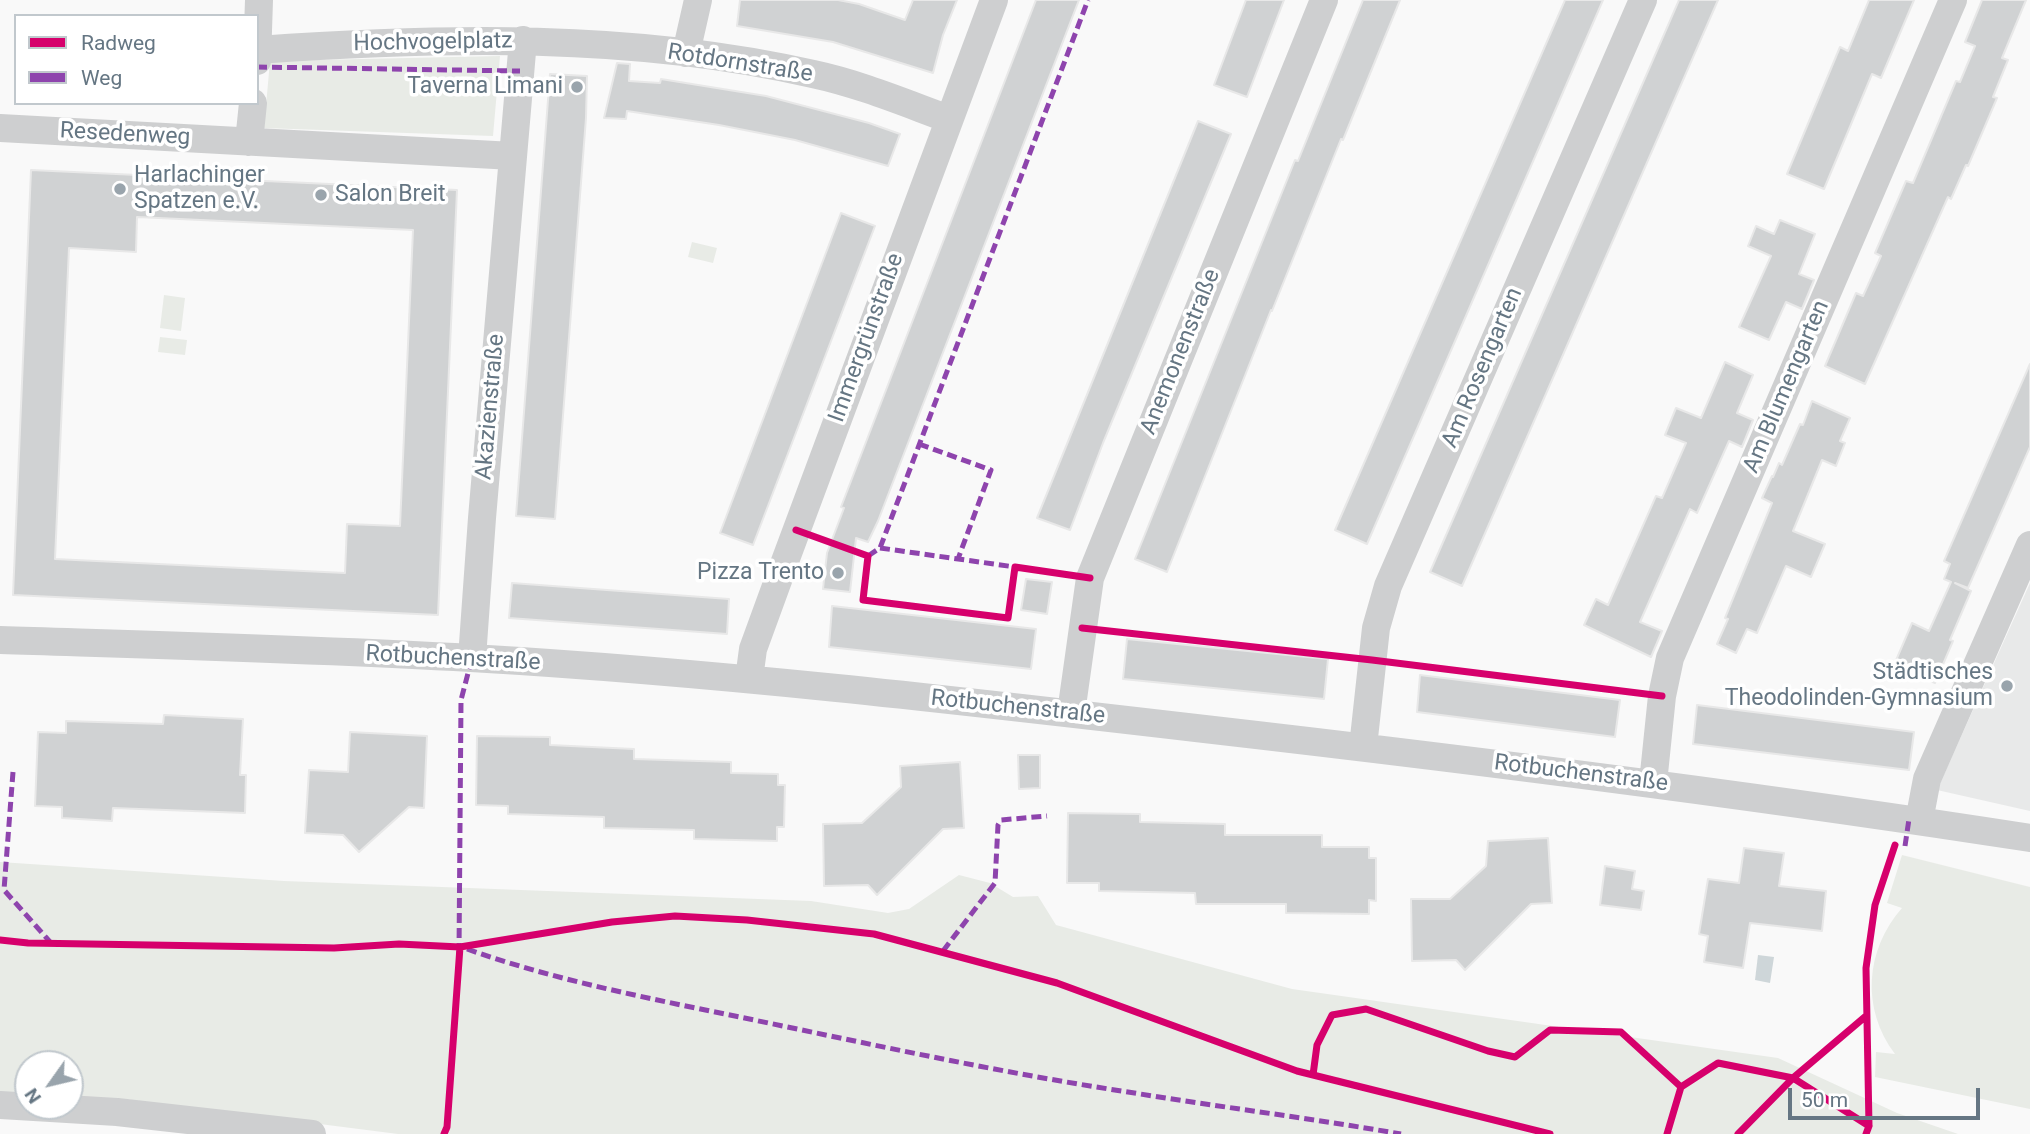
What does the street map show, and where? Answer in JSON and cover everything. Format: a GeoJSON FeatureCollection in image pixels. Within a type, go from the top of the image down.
{"type":"FeatureCollection","features":[{"type":"Feature","properties":{"kind":"street"},"geometry":{"type":"LineString","coordinates":[[686,53],[698,0]]}},
{"type":"Feature","properties":{"kind":"street","name":"Immergrünstraße"},"geometry":{"type":"LineString","coordinates":[[749,679],[753,649],[994,0]]}},
{"type":"Feature","properties":{"kind":"street","name":"Anemonenstraße"},"geometry":{"type":"LineString","coordinates":[[1071,713],[1090,578],[1324,0]]}},
{"type":"Feature","properties":{"kind":"street","name":"Am Rosengarten"},"geometry":{"type":"LineString","coordinates":[[1363,747],[1376,628],[1388,586],[1643,0]]}},
{"type":"Feature","properties":{"kind":"street","name":"Am Blumengarten"},"geometry":{"type":"LineString","coordinates":[[1653,783],[1661,696],[1670,657],[1954,0]]}},
{"type":"Feature","properties":{"kind":"street","name":"Hochvogelplatz"},"geometry":{"type":"LineString","coordinates":[[259,56],[354,43],[523,40],[513,156]]}},
{"type":"Feature","properties":{"kind":"street","name":"Rotdornstraße"},"geometry":{"type":"LineString","coordinates":[[523,40],[686,53],[815,74],[880,93],[949,119]]}},
{"type":"Feature","properties":{"kind":"street"},"geometry":{"type":"LineString","coordinates":[[253,105],[249,142],[513,156]]}},
{"type":"Feature","properties":{"kind":"street","name":"Resedenweg"},"geometry":{"type":"LineString","coordinates":[[0,128],[249,142]]}},
{"type":"Feature","properties":{"kind":"street","name":"Akazienstraße"},"geometry":{"type":"LineString","coordinates":[[472,658],[513,156]]}},
{"type":"Feature","properties":{"kind":"street"},"geometry":{"type":"LineString","coordinates":[[1919,821],[1927,779],[2030,545]]}},
{"type":"Feature","properties":{"kind":"street","name":"Rotbuchenstraße"},"geometry":{"type":"LineString","coordinates":[[0,640],[472,658],[749,679],[1363,747],[1653,783],[2030,838]]}},
{"type":"Feature","properties":{"kind":"street"},"geometry":{"type":"LineString","coordinates":[[0,1105],[117,1112],[312,1134]]}},
{"type":"Feature","properties":{"kind":"shaded area"},"geometry":{"type":"Polygon","coordinates":[[[500,56],[493,136],[264,128],[270,61],[500,56]]]}},
{"type":"Feature","properties":{"kind":"shaded area"},"geometry":{"type":"Polygon","coordinates":[[[692,242],[717,248],[713,263],[688,257],[692,242]]]}},
{"type":"Feature","properties":{"kind":"shaded area"},"geometry":{"type":"Polygon","coordinates":[[[164,295],[185,298],[181,331],[160,328],[164,295]]]}},
{"type":"Feature","properties":{"kind":"shaded area"},"geometry":{"type":"Polygon","coordinates":[[[160,337],[187,340],[185,355],[158,352],[160,337]]]}},
{"type":"Feature","properties":{"kind":"shaded area","name":"Städtisches Theodolinden-Gymnasium"},"geometry":{"type":"Polygon","coordinates":[[[2030,583],[2030,811],[1937,790],[2030,583]]]}},
{"type":"Feature","properties":{"kind":"shaded area"},"geometry":{"type":"Polygon","coordinates":[[[1902,855],[2030,887],[2030,1109],[1875,1077],[1876,1052],[1895,1054],[1884,1037],[1877,1018],[1872,980],[1881,942],[1902,908],[1887,903],[1902,855]]]}},
{"type":"Feature","properties":{"kind":"shaded area"},"geometry":{"type":"Polygon","coordinates":[[[0,862],[284,881],[811,901],[888,913],[909,909],[959,875],[990,883],[1013,897],[1038,896],[1056,925],[1292,989],[1778,1058],[1897,1113],[1958,1134],[398,1134],[124,1099],[84,1097],[84,1050],[14,1050],[14,1094],[0,1093],[0,862]]]}},
{"type":"Feature","properties":{"kind":"shaded area"},"geometry":{"type":"Polygon","coordinates":[[[1758,955],[1774,957],[1770,983],[1755,980],[1758,955]]]}},
{"type":"Feature","properties":{"kind":"building"},"geometry":{"type":"Polygon","coordinates":[[[740,0],[838,0],[859,4],[905,20],[913,0],[957,0],[943,35],[933,73],[833,42],[737,26],[740,0]]]}},
{"type":"Feature","properties":{"kind":"building"},"geometry":{"type":"Polygon","coordinates":[[[1036,0],[1079,0],[878,521],[868,542],[856,538],[850,592],[823,589],[827,553],[844,508],[841,507],[1036,0]]]}},
{"type":"Feature","properties":{"kind":"building"},"geometry":{"type":"Polygon","coordinates":[[[1246,0],[1284,0],[1247,97],[1214,85],[1246,0]]]}},
{"type":"Feature","properties":{"kind":"building"},"geometry":{"type":"Polygon","coordinates":[[[1363,0],[1400,0],[1271,310],[1167,572],[1135,559],[1295,160],[1298,161],[1363,0]]]}},
{"type":"Feature","properties":{"kind":"building"},"geometry":{"type":"Polygon","coordinates":[[[1565,0],[1603,0],[1367,544],[1335,530],[1565,0]]]}},
{"type":"Feature","properties":{"kind":"building"},"geometry":{"type":"Polygon","coordinates":[[[1679,0],[1718,0],[1462,586],[1430,572],[1679,0]]]}},
{"type":"Feature","properties":{"kind":"building"},"geometry":{"type":"Polygon","coordinates":[[[1869,0],[1914,0],[1881,78],[1872,74],[1824,189],[1787,174],[1840,47],[1848,51],[1869,0]]]}},
{"type":"Feature","properties":{"kind":"building"},"geometry":{"type":"Polygon","coordinates":[[[1982,0],[2026,0],[2002,58],[2008,60],[1993,97],[1997,98],[1968,166],[1966,165],[1951,199],[1948,197],[1865,384],[1825,366],[1856,293],[1863,296],[1881,256],[1875,253],[1906,181],[1913,183],[1956,81],[1960,82],[1975,46],[1965,42],[1982,0]]]}},
{"type":"Feature","properties":{"kind":"building"},"geometry":{"type":"Polygon","coordinates":[[[617,63],[630,64],[629,81],[660,83],[661,79],[766,96],[869,123],[900,134],[888,166],[795,140],[719,125],[627,111],[626,119],[604,118],[617,63]]]}},
{"type":"Feature","properties":{"kind":"building"},"geometry":{"type":"Polygon","coordinates":[[[550,74],[587,76],[555,519],[516,516],[550,74]]]}},
{"type":"Feature","properties":{"kind":"building"},"geometry":{"type":"Polygon","coordinates":[[[1198,121],[1231,134],[1103,443],[1070,530],[1037,518],[1198,121]]]}},
{"type":"Feature","properties":{"kind":"building"},"geometry":{"type":"Polygon","coordinates":[[[31,170],[457,190],[438,615],[13,595],[31,170]],[[137,217],[136,252],[69,248],[55,559],[345,573],[347,524],[400,526],[413,230],[137,217]]]}},
{"type":"Feature","properties":{"kind":"building"},"geometry":{"type":"Polygon","coordinates":[[[841,213],[875,226],[753,545],[720,533],[841,213]]]}},
{"type":"Feature","properties":{"kind":"building"},"geometry":{"type":"Polygon","coordinates":[[[1780,220],[1815,234],[1799,274],[1814,280],[1802,309],[1786,302],[1769,340],[1739,327],[1771,256],[1748,246],[1756,226],[1774,234],[1780,220]]]}},
{"type":"Feature","properties":{"kind":"building"},"geometry":{"type":"Polygon","coordinates":[[[1725,362],[1753,375],[1737,413],[1753,420],[1742,447],[1729,441],[1697,513],[1690,509],[1640,622],[1662,631],[1651,657],[1584,625],[1596,599],[1608,605],[1656,496],[1662,498],[1686,443],[1665,435],[1676,408],[1701,418],[1725,362]]]}},
{"type":"Feature","properties":{"kind":"building"},"geometry":{"type":"Polygon","coordinates":[[[2030,364],[2030,447],[1968,588],[1955,583],[1971,591],[1935,683],[1894,665],[1912,623],[1929,631],[1951,582],[1944,579],[1950,564],[1944,561],[2030,364]]]}},
{"type":"Feature","properties":{"kind":"building"},"geometry":{"type":"Polygon","coordinates":[[[1812,401],[1850,418],[1840,441],[1845,443],[1836,466],[1822,460],[1793,531],[1825,544],[1811,577],[1786,566],[1757,633],[1747,629],[1736,653],[1717,644],[1772,503],[1762,498],[1779,463],[1782,465],[1800,424],[1803,425],[1812,401]]]}},
{"type":"Feature","properties":{"kind":"building"},"geometry":{"type":"Polygon","coordinates":[[[1026,579],[1052,582],[1047,614],[1021,610],[1026,579]]]}},
{"type":"Feature","properties":{"kind":"building"},"geometry":{"type":"Polygon","coordinates":[[[512,583],[729,599],[727,634],[509,618],[512,583]]]}},
{"type":"Feature","properties":{"kind":"building"},"geometry":{"type":"Polygon","coordinates":[[[832,606],[1036,629],[1031,669],[829,647],[832,606]]]}},
{"type":"Feature","properties":{"kind":"building"},"geometry":{"type":"Polygon","coordinates":[[[1127,639],[1328,659],[1324,699],[1123,679],[1127,639]]]}},
{"type":"Feature","properties":{"kind":"building"},"geometry":{"type":"Polygon","coordinates":[[[1420,675],[1620,700],[1615,737],[1417,712],[1420,675]]]}},
{"type":"Feature","properties":{"kind":"building"},"geometry":{"type":"Polygon","coordinates":[[[1697,705],[1914,732],[1909,770],[1693,744],[1697,705]]]}},
{"type":"Feature","properties":{"kind":"building"},"geometry":{"type":"Polygon","coordinates":[[[164,715],[243,719],[240,775],[246,775],[245,813],[113,808],[112,821],[62,818],[62,807],[35,806],[38,732],[66,733],[66,721],[163,724],[164,715]]]}},
{"type":"Feature","properties":{"kind":"building"},"geometry":{"type":"Polygon","coordinates":[[[350,732],[427,736],[424,808],[409,807],[359,852],[343,835],[305,833],[309,770],[348,772],[350,732]]]}},
{"type":"Feature","properties":{"kind":"building"},"geometry":{"type":"Polygon","coordinates":[[[477,736],[550,737],[550,745],[634,749],[634,759],[731,762],[731,773],[778,774],[778,785],[785,785],[784,827],[777,827],[777,841],[694,839],[694,830],[604,828],[604,817],[508,814],[508,806],[476,805],[477,736]]]}},
{"type":"Feature","properties":{"kind":"building"},"geometry":{"type":"Polygon","coordinates":[[[1018,755],[1040,755],[1040,788],[1019,789],[1018,755]]]}},
{"type":"Feature","properties":{"kind":"building"},"geometry":{"type":"Polygon","coordinates":[[[960,762],[964,828],[943,829],[877,895],[868,885],[824,886],[823,824],[862,823],[901,787],[900,766],[960,762]]]}},
{"type":"Feature","properties":{"kind":"building"},"geometry":{"type":"Polygon","coordinates":[[[1068,813],[1140,814],[1140,822],[1225,824],[1225,835],[1322,835],[1322,847],[1369,847],[1369,858],[1376,858],[1376,901],[1369,900],[1369,914],[1286,913],[1286,904],[1196,904],[1195,893],[1099,891],[1099,883],[1067,883],[1068,813]]]}},
{"type":"Feature","properties":{"kind":"building"},"geometry":{"type":"Polygon","coordinates":[[[1548,838],[1552,903],[1531,904],[1465,970],[1456,960],[1412,961],[1411,899],[1450,899],[1486,866],[1488,841],[1548,838]]]}},
{"type":"Feature","properties":{"kind":"building"},"geometry":{"type":"Polygon","coordinates":[[[1744,848],[1784,853],[1779,886],[1826,891],[1822,931],[1750,923],[1743,968],[1704,962],[1708,936],[1699,934],[1708,879],[1739,883],[1744,848]]]}},
{"type":"Feature","properties":{"kind":"building"},"geometry":{"type":"Polygon","coordinates":[[[1605,866],[1635,871],[1632,889],[1644,891],[1641,910],[1600,905],[1605,866]]]}},
{"type":"Feature","properties":{"kind":"marked path"},"geometry":{"type":"LineString","coordinates":[[868,556],[880,548],[1088,0]]}},
{"type":"Feature","properties":{"kind":"marked path"},"geometry":{"type":"LineString","coordinates":[[259,67],[520,71]]}},
{"type":"Feature","properties":{"kind":"marked path"},"geometry":{"type":"LineString","coordinates":[[919,444],[991,470],[958,559]]}},
{"type":"Feature","properties":{"kind":"marked path"},"geometry":{"type":"LineString","coordinates":[[880,548],[1015,567]]}},
{"type":"Feature","properties":{"kind":"marked path"},"geometry":{"type":"LineString","coordinates":[[459,953],[461,700],[472,658]]}},
{"type":"Feature","properties":{"kind":"marked path"},"geometry":{"type":"LineString","coordinates":[[13,772],[4,890],[51,943]]}},
{"type":"Feature","properties":{"kind":"marked path"},"geometry":{"type":"LineString","coordinates":[[943,951],[995,883],[998,825],[1001,820],[1047,816]]}},
{"type":"Feature","properties":{"kind":"marked path"},"geometry":{"type":"LineString","coordinates":[[1905,846],[1909,819]]}},
{"type":"Feature","properties":{"kind":"marked path"},"geometry":{"type":"LineString","coordinates":[[467,949],[609,989],[941,1059],[1081,1085],[1401,1134]]}},
{"type":"Feature","properties":{"kind":"cycle path"},"geometry":{"type":"LineString","coordinates":[[796,530],[868,556],[863,600],[1008,618],[1015,567],[1090,578]]}},
{"type":"Feature","properties":{"kind":"cycle path"},"geometry":{"type":"LineString","coordinates":[[1082,628],[1662,696]]}},
{"type":"Feature","properties":{"kind":"cycle path"},"geometry":{"type":"LineString","coordinates":[[1866,1134],[1869,1126],[1866,968],[1875,905],[1895,845]]}},
{"type":"Feature","properties":{"kind":"cycle path"},"geometry":{"type":"LineString","coordinates":[[0,940],[28,943],[334,948],[399,944],[460,947],[612,922],[675,916],[747,920],[874,934],[1057,983],[1297,1071],[1550,1134]]}},
{"type":"Feature","properties":{"kind":"cycle path"},"geometry":{"type":"LineString","coordinates":[[444,1134],[447,1127],[460,947]]}},
{"type":"Feature","properties":{"kind":"cycle path"},"geometry":{"type":"LineString","coordinates":[[1313,1075],[1317,1045],[1332,1015],[1366,1009],[1488,1051],[1515,1057],[1550,1030],[1621,1032],[1681,1087]]}},
{"type":"Feature","properties":{"kind":"cycle path"},"geometry":{"type":"LineString","coordinates":[[1738,1134],[1793,1078],[1866,1016]]}},
{"type":"Feature","properties":{"kind":"cycle path"},"geometry":{"type":"LineString","coordinates":[[1667,1134],[1681,1087],[1718,1063],[1793,1078],[1869,1126]]}},
{"type":"Feature","properties":{"kind":"place","name":"Taverna Limani"},"geometry":{"type":"Point","coordinates":[577,87]}},
{"type":"Feature","properties":{"kind":"place","name":"Harlachinger Spatzen e.V."},"geometry":{"type":"Point","coordinates":[120,189]}},
{"type":"Feature","properties":{"kind":"place","name":"Salon Breit"},"geometry":{"type":"Point","coordinates":[321,195]}},
{"type":"Feature","properties":{"kind":"place","name":"Pizza Trento"},"geometry":{"type":"Point","coordinates":[838,573]}},
{"type":"Feature","properties":{"kind":"place","name":"Städtisches Theodolinden-Gymnasium"},"geometry":{"type":"Point","coordinates":[2007,686]}}]}
